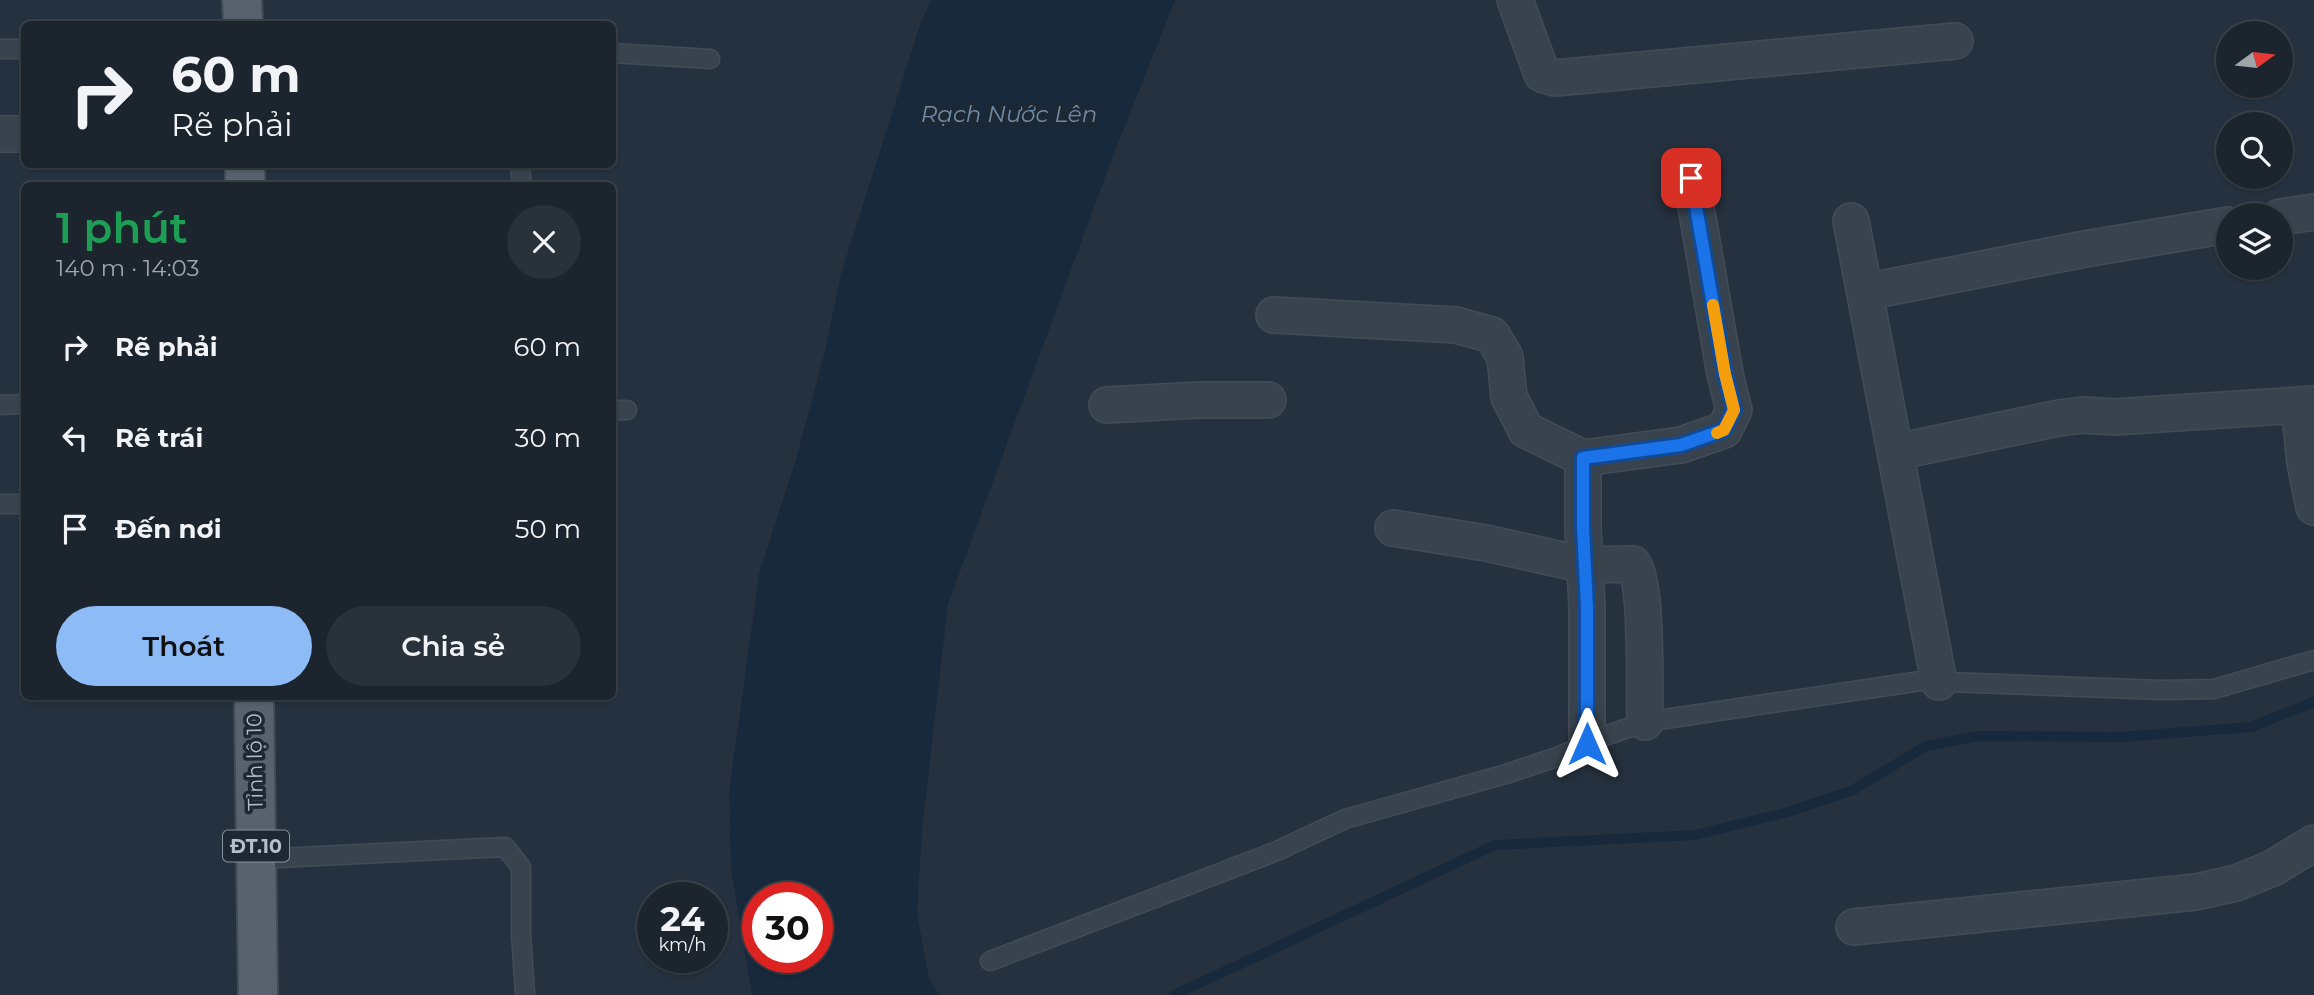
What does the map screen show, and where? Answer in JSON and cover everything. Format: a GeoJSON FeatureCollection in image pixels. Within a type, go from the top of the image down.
{"type":"FeatureCollection","features":[{"type":"Feature","properties":{"kind":"main road"},"geometry":{"type":"LineString","coordinates":[[242,0],[243,21]]}},
{"type":"Feature","properties":{"kind":"main road","name":"Tỉnh lộ 10"},"geometry":{"type":"LineString","coordinates":[[254,700],[258,995]]}},
{"type":"Feature","properties":{"kind":"street"},"geometry":{"type":"LineString","coordinates":[[1516,0],[1542,74],[1556,78],[1955,41]]}},
{"type":"Feature","properties":{"kind":"street"},"geometry":{"type":"LineString","coordinates":[[0,134],[21,134]]}},
{"type":"Feature","properties":{"kind":"street"},"geometry":{"type":"LineString","coordinates":[[1274,315],[1456,325],[1492,335],[1505,357],[1509,397],[1526,430],[1583,458],[1681,445],[1724,430],[1734,410],[1725,374],[1691,178]]}},
{"type":"Feature","properties":{"kind":"street"},"geometry":{"type":"LineString","coordinates":[[2293,215],[2314,212]]}},
{"type":"Feature","properties":{"kind":"street"},"geometry":{"type":"LineString","coordinates":[[1851,221],[1939,682]]}},
{"type":"Feature","properties":{"kind":"street"},"geometry":{"type":"LineString","coordinates":[[1866,292],[2059,253],[2216,227]]}},
{"type":"Feature","properties":{"kind":"street"},"geometry":{"type":"LineString","coordinates":[[1108,405],[1199,400],[1268,400]]}},
{"type":"Feature","properties":{"kind":"street"},"geometry":{"type":"LineString","coordinates":[[1896,452],[2084,415],[2114,417],[2306,404],[2300,434],[2314,507]]}},
{"type":"Feature","properties":{"kind":"street"},"geometry":{"type":"LineString","coordinates":[[1583,458],[1587,744]]}},
{"type":"Feature","properties":{"kind":"street"},"geometry":{"type":"LineString","coordinates":[[1393,528],[1486,543],[1585,565],[1633,564],[1639,575],[1642,597],[1645,722]]}},
{"type":"Feature","properties":{"kind":"street"},"geometry":{"type":"LineString","coordinates":[[1854,927],[2196,892],[2236,883],[2273,868],[2314,843]]}},
{"type":"Feature","properties":{"kind":"lane"},"geometry":{"type":"LineString","coordinates":[[0,49],[21,48]]}},
{"type":"Feature","properties":{"kind":"lane"},"geometry":{"type":"LineString","coordinates":[[616,53],[710,60]]}},
{"type":"Feature","properties":{"kind":"lane"},"geometry":{"type":"LineString","coordinates":[[0,405],[21,404]]}},
{"type":"Feature","properties":{"kind":"lane"},"geometry":{"type":"LineString","coordinates":[[0,504],[21,504]]}},
{"type":"Feature","properties":{"kind":"lane"},"geometry":{"type":"LineString","coordinates":[[990,961],[1277,850],[1345,819],[1507,774],[1645,722],[1921,681],[2162,690],[2214,689],[2314,660]]}},
{"type":"Feature","properties":{"kind":"lane"},"geometry":{"type":"LineString","coordinates":[[257,859],[505,847],[521,867],[520,934],[526,992]]}},
{"type":"Feature","properties":{"kind":"water","name":"Rạch Nước Lên"},"geometry":{"type":"Polygon","coordinates":[[[931,0],[1175,0],[1111,161],[948,604],[922,829],[917,913],[929,979],[939,995],[752,995],[748,973],[833,973],[833,882],[742,882],[742,935],[731,869],[729,792],[759,574],[797,456],[825,351],[841,274],[921,22],[931,0]]]}},
{"type":"Feature","properties":{"kind":"waterway"},"geometry":{"type":"LineString","coordinates":[[1174,995],[1495,845],[1695,835],[1788,812],[1853,790],[1926,746],[1979,736],[2121,737],[2251,727],[2314,702]]}},
{"type":"Feature","properties":{"kind":"slow traffic"},"geometry":{"type":"LineString","coordinates":[[1713,305],[1734,410],[1724,430],[1717,433]]}},
{"type":"Feature","properties":{"kind":"route"},"geometry":{"type":"LineString","coordinates":[[1587,744],[1583,458],[1681,445],[1724,430],[1734,410],[1725,374],[1691,178]]}}]}
